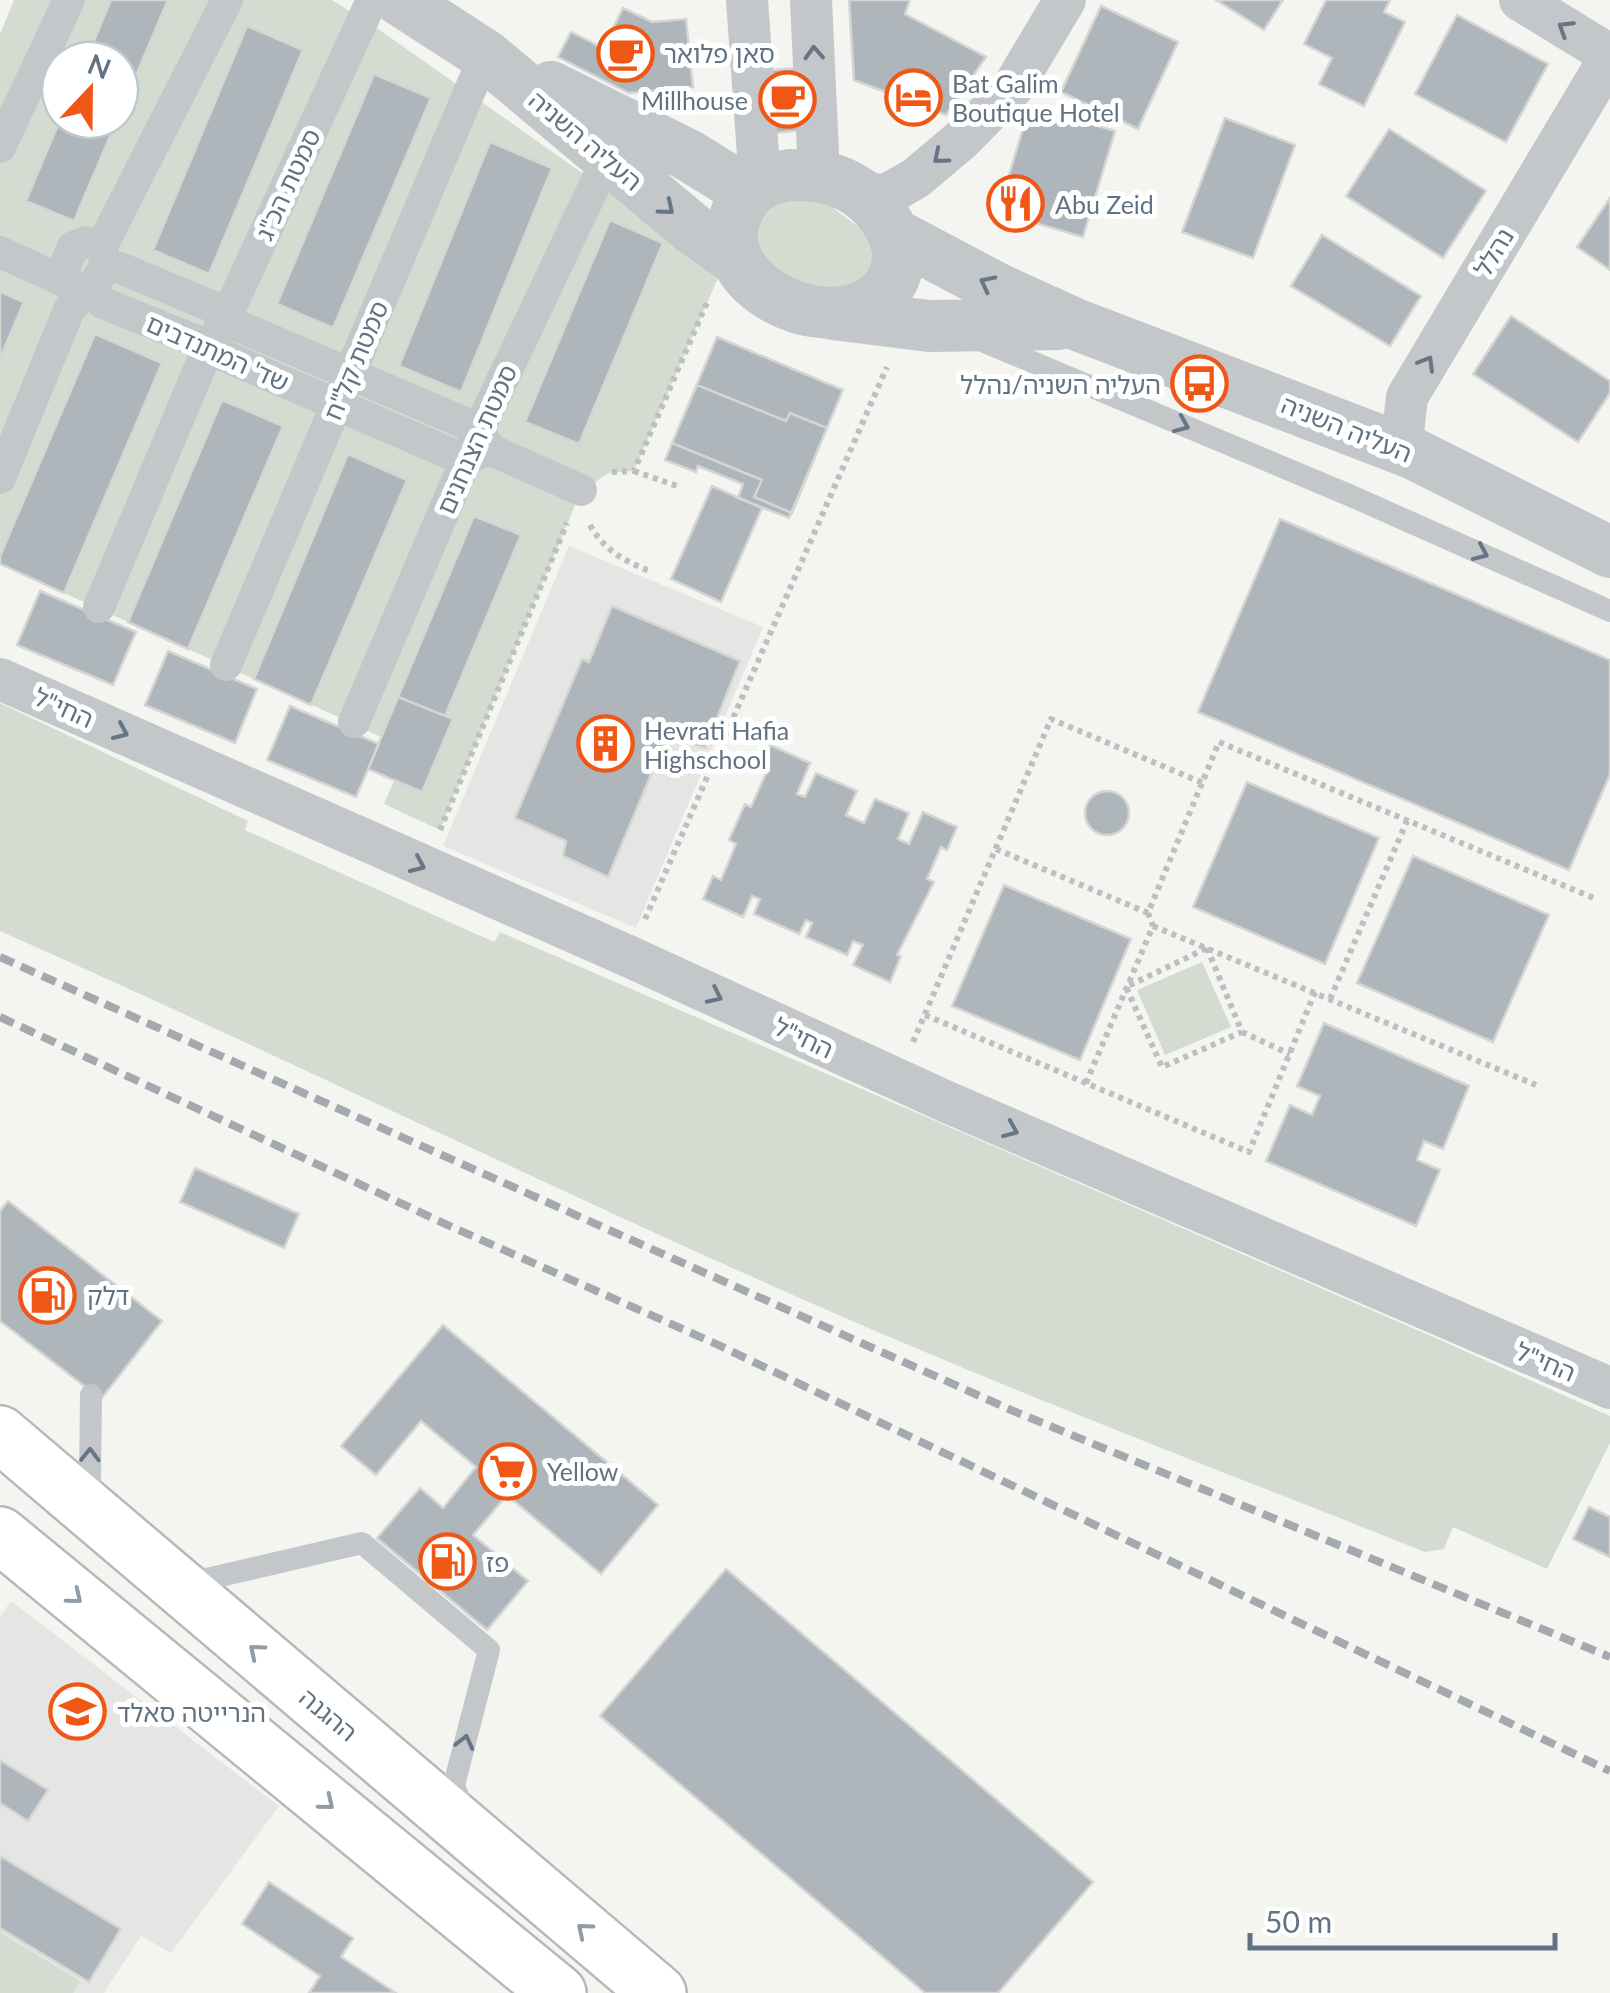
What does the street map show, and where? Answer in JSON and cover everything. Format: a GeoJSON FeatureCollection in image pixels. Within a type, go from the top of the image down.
{"type":"FeatureCollection","features":[{"type":"Feature","properties":{"kind":"highway","name":"ההגנה"},"geometry":{"type":"LineString","coordinates":[[0,1434],[658,1993]]}},
{"type":"Feature","properties":{"kind":"highway"},"geometry":{"type":"LineString","coordinates":[[0,1535],[558,1993]]}},
{"type":"Feature","properties":{"kind":"highway"},"geometry":{"type":"LineString","coordinates":[[484,1931],[522,1993]]}},
{"type":"Feature","properties":{"kind":"street"},"geometry":{"type":"LineString","coordinates":[[0,147],[68,0]]}},
{"type":"Feature","properties":{"kind":"street"},"geometry":{"type":"LineString","coordinates":[[0,478],[69,310],[100,269],[227,0]]}},
{"type":"Feature","properties":{"kind":"street","name":"סמטת הכ\"ג"},"geometry":{"type":"LineString","coordinates":[[99,607],[209,345],[228,313],[372,0]]}},
{"type":"Feature","properties":{"kind":"street","name":"העליה השניה"},"geometry":{"type":"LineString","coordinates":[[400,0],[485,56],[694,230],[733,257]]}},
{"type":"Feature","properties":{"kind":"street"},"geometry":{"type":"LineString","coordinates":[[747,0],[754,187]]}},
{"type":"Feature","properties":{"kind":"street"},"geometry":{"type":"LineString","coordinates":[[812,0],[860,202],[899,248],[898,268],[887,290],[871,303],[849,311],[826,313],[800,308],[772,296],[752,282],[733,257],[730,245],[737,211],[754,187],[789,174],[860,202],[888,194],[916,178],[1013,88],[1065,0]]}},
{"type":"Feature","properties":{"kind":"street"},"geometry":{"type":"LineString","coordinates":[[1520,0],[1610,56]]}},
{"type":"Feature","properties":{"kind":"street","name":"העליה השניה"},"geometry":{"type":"LineString","coordinates":[[485,56],[754,187]]}},
{"type":"Feature","properties":{"kind":"street","name":"סמטת קל\"ח"},"geometry":{"type":"LineString","coordinates":[[226,665],[485,56]]}},
{"type":"Feature","properties":{"kind":"street","name":"נהלל"},"geometry":{"type":"LineString","coordinates":[[1412,454],[1403,432],[1407,398],[1610,56]]}},
{"type":"Feature","properties":{"kind":"street","name":"סמטת הצנחנים"},"geometry":{"type":"LineString","coordinates":[[354,722],[607,159]]}},
{"type":"Feature","properties":{"kind":"street","name":"העליה השניה"},"geometry":{"type":"LineString","coordinates":[[860,202],[1000,290],[1075,324],[1412,454],[1610,552]]}},
{"type":"Feature","properties":{"kind":"street"},"geometry":{"type":"LineString","coordinates":[[59,279],[74,248],[86,242],[100,269]]}},
{"type":"Feature","properties":{"kind":"street","name":"שד' המתנדבים"},"geometry":{"type":"LineString","coordinates":[[0,252],[59,279],[100,269],[103,304],[209,345],[343,389],[581,490]]}},
{"type":"Feature","properties":{"kind":"street","name":"העליה השניה"},"geometry":{"type":"LineString","coordinates":[[826,313],[917,326],[1075,324]]}},
{"type":"Feature","properties":{"kind":"street","name":"החי\"ל"},"geometry":{"type":"LineString","coordinates":[[0,679],[628,956],[897,1080],[1610,1388]]}},
{"type":"Feature","properties":{"kind":"lane"},"geometry":{"type":"LineString","coordinates":[[917,326],[1000,348],[1349,495],[1610,611]]}},
{"type":"Feature","properties":{"kind":"lane"},"geometry":{"type":"LineString","coordinates":[[91,1395],[90,1480],[95,1515]]}},
{"type":"Feature","properties":{"kind":"lane"},"geometry":{"type":"LineString","coordinates":[[167,1576],[206,1579],[362,1543],[489,1650],[454,1785],[472,1835]]}},
{"type":"Feature","properties":{"kind":"path"},"geometry":{"type":"LineString","coordinates":[[634,471],[733,257]]}},
{"type":"Feature","properties":{"kind":"path"},"geometry":{"type":"LineString","coordinates":[[628,956],[917,326]]}},
{"type":"Feature","properties":{"kind":"path"},"geometry":{"type":"LineString","coordinates":[[424,868],[581,490],[609,473],[634,471],[680,487]]}},
{"type":"Feature","properties":{"kind":"path"},"geometry":{"type":"LineString","coordinates":[[581,490],[585,517],[608,550],[652,572]]}},
{"type":"Feature","properties":{"kind":"path"},"geometry":{"type":"LineString","coordinates":[[897,1080],[1051,719],[1203,783]]}},
{"type":"Feature","properties":{"kind":"path"},"geometry":{"type":"LineString","coordinates":[[1086,1084],[1153,926],[1148,913],[1220,742],[1596,899]]}},
{"type":"Feature","properties":{"kind":"path"},"geometry":{"type":"LineString","coordinates":[[1330,999],[1407,821]]}},
{"type":"Feature","properties":{"kind":"path"},"geometry":{"type":"LineString","coordinates":[[996,849],[1148,913]]}},
{"type":"Feature","properties":{"kind":"path"},"geometry":{"type":"LineString","coordinates":[[1153,926],[1536,1085]]}},
{"type":"Feature","properties":{"kind":"path"},"geometry":{"type":"LineString","coordinates":[[1126,987],[1207,948]]}},
{"type":"Feature","properties":{"kind":"path"},"geometry":{"type":"LineString","coordinates":[[1207,948],[1242,1032],[1290,1054]]}},
{"type":"Feature","properties":{"kind":"path"},"geometry":{"type":"LineString","coordinates":[[1126,987],[1162,1068],[1242,1032]]}},
{"type":"Feature","properties":{"kind":"path"},"geometry":{"type":"LineString","coordinates":[[924,1015],[1249,1152],[1314,992]]}},
{"type":"Feature","properties":{"kind":"shaded area"},"geometry":{"type":"Polygon","coordinates":[[[14,0],[111,0],[94,40],[40,40],[40,140],[52,140],[27,201],[73,221],[108,140],[140,140],[140,66],[168,0],[332,0],[721,271],[634,471],[609,473],[581,491],[440,830],[384,804],[394,781],[421,792],[445,716],[520,535],[474,516],[381,737],[312,705],[407,479],[348,455],[254,679],[188,649],[282,425],[222,400],[128,622],[64,593],[162,363],[95,334],[0,556],[0,34],[14,0]],[[247,27],[153,250],[208,273],[302,50],[247,27]],[[374,75],[277,303],[333,328],[430,99],[374,75]],[[490,143],[399,365],[461,391],[552,169],[490,143]],[[610,221],[525,421],[578,444],[663,244],[610,221]]]}},
{"type":"Feature","properties":{"kind":"shaded area"},"geometry":{"type":"Polygon","coordinates":[[[796,197],[829,205],[868,234],[874,267],[855,290],[808,289],[757,255],[759,212],[796,197]]]}},
{"type":"Feature","properties":{"kind":"shaded area"},"geometry":{"type":"Polygon","coordinates":[[[569,546],[763,627],[636,928],[443,846],[569,546]]]}},
{"type":"Feature","properties":{"kind":"shaded area"},"geometry":{"type":"Polygon","coordinates":[[[0,703],[248,821],[245,830],[494,942],[500,932],[1610,1416],[1610,1443],[1547,1569],[1453,1527],[1444,1549],[1425,1552],[1112,1429],[701,1254],[0,931],[0,703]]]}},
{"type":"Feature","properties":{"kind":"shaded area"},"geometry":{"type":"Polygon","coordinates":[[[1202,962],[1231,1027],[1165,1055],[1137,990],[1202,962]]]}},
{"type":"Feature","properties":{"kind":"shaded area","name":"הנרייטה סאלד"},"geometry":{"type":"Polygon","coordinates":[[[11,1601],[279,1806],[171,1953],[141,1936],[104,1993],[0,1993],[0,1617],[11,1601]]]}},
{"type":"Feature","properties":{"kind":"shaded area"},"geometry":{"type":"Polygon","coordinates":[[[0,1932],[80,1981],[73,1993],[0,1993],[0,1932]]]}},
{"type":"Feature","properties":{"kind":"building"},"geometry":{"type":"Polygon","coordinates":[[[111,0],[168,0],[140,66],[140,40],[94,40],[111,0]]]}},
{"type":"Feature","properties":{"kind":"building"},"geometry":{"type":"Polygon","coordinates":[[[849,0],[910,0],[905,14],[986,57],[946,115],[854,80],[849,0]]]}},
{"type":"Feature","properties":{"kind":"building"},"geometry":{"type":"Polygon","coordinates":[[[1216,0],[1283,0],[1264,30],[1216,0]]]}},
{"type":"Feature","properties":{"kind":"building"},"geometry":{"type":"Polygon","coordinates":[[[1326,0],[1390,0],[1384,12],[1405,22],[1364,106],[1319,84],[1332,58],[1304,44],[1326,0]]]}},
{"type":"Feature","properties":{"kind":"building"},"geometry":{"type":"Polygon","coordinates":[[[1101,6],[1178,42],[1138,129],[1061,92],[1101,6]]]}},
{"type":"Feature","properties":{"kind":"building","name":"סאן פלואר"},"geometry":{"type":"Polygon","coordinates":[[[623,8],[652,22],[686,19],[693,87],[629,93],[558,57],[571,32],[603,48],[623,8]]]}},
{"type":"Feature","properties":{"kind":"building"},"geometry":{"type":"Polygon","coordinates":[[[1457,15],[1548,64],[1506,142],[1415,94],[1457,15]]]}},
{"type":"Feature","properties":{"kind":"building"},"geometry":{"type":"Polygon","coordinates":[[[247,26],[303,50],[209,274],[153,250],[247,26]]]}},
{"type":"Feature","properties":{"kind":"building","name":"Millhouse"},"geometry":{"type":"Polygon","coordinates":[[[799,68],[804,130],[774,133],[770,70],[799,68]]]}},
{"type":"Feature","properties":{"kind":"building"},"geometry":{"type":"Polygon","coordinates":[[[374,74],[431,98],[333,328],[277,304],[374,74]]]}},
{"type":"Feature","properties":{"kind":"building"},"geometry":{"type":"Polygon","coordinates":[[[1030,105],[1115,131],[1083,237],[998,212],[1030,105]]]}},
{"type":"Feature","properties":{"kind":"building"},"geometry":{"type":"Polygon","coordinates":[[[1225,118],[1295,145],[1253,258],[1182,232],[1225,118]]]}},
{"type":"Feature","properties":{"kind":"building"},"geometry":{"type":"Polygon","coordinates":[[[1389,129],[1486,191],[1443,258],[1346,196],[1389,129]]]}},
{"type":"Feature","properties":{"kind":"building"},"geometry":{"type":"Polygon","coordinates":[[[52,140],[108,140],[74,221],[26,201],[52,140]]]}},
{"type":"Feature","properties":{"kind":"building"},"geometry":{"type":"Polygon","coordinates":[[[490,142],[552,168],[461,392],[399,366],[490,142]]]}},
{"type":"Feature","properties":{"kind":"building"},"geometry":{"type":"Polygon","coordinates":[[[1610,198],[1610,270],[1577,247],[1610,198]]]}},
{"type":"Feature","properties":{"kind":"building"},"geometry":{"type":"Polygon","coordinates":[[[610,220],[663,243],[579,444],[525,422],[610,220]]]}},
{"type":"Feature","properties":{"kind":"building"},"geometry":{"type":"Polygon","coordinates":[[[1322,235],[1421,296],[1390,346],[1291,286],[1322,235]]]}},
{"type":"Feature","properties":{"kind":"building"},"geometry":{"type":"Polygon","coordinates":[[[0,292],[24,302],[0,358],[0,292]]]}},
{"type":"Feature","properties":{"kind":"building"},"geometry":{"type":"Polygon","coordinates":[[[1511,316],[1610,381],[1610,393],[1578,442],[1473,374],[1511,316]]]}},
{"type":"Feature","properties":{"kind":"building"},"geometry":{"type":"Polygon","coordinates":[[[95,334],[162,363],[64,593],[0,564],[0,556],[95,334]]]}},
{"type":"Feature","properties":{"kind":"building"},"geometry":{"type":"Polygon","coordinates":[[[717,337],[843,390],[789,518],[738,498],[743,484],[698,466],[696,472],[665,460],[717,337]]]}},
{"type":"Feature","properties":{"kind":"building"},"geometry":{"type":"Polygon","coordinates":[[[697,385],[786,421],[790,413],[827,428],[792,513],[754,497],[762,480],[672,443],[697,385]]]}},
{"type":"Feature","properties":{"kind":"building"},"geometry":{"type":"Polygon","coordinates":[[[222,400],[283,426],[188,649],[128,622],[222,400]]]}},
{"type":"Feature","properties":{"kind":"building"},"geometry":{"type":"Polygon","coordinates":[[[348,454],[407,480],[311,705],[254,679],[348,454]]]}},
{"type":"Feature","properties":{"kind":"building"},"geometry":{"type":"Polygon","coordinates":[[[712,486],[762,508],[721,602],[671,579],[712,486]]]}},
{"type":"Feature","properties":{"kind":"building"},"geometry":{"type":"Polygon","coordinates":[[[474,516],[521,535],[445,716],[398,697],[474,516]]]}},
{"type":"Feature","properties":{"kind":"building"},"geometry":{"type":"Polygon","coordinates":[[[1280,519],[1610,660],[1610,774],[1569,870],[1198,712],[1280,519]]]}},
{"type":"Feature","properties":{"kind":"building"},"geometry":{"type":"Polygon","coordinates":[[[40,591],[136,632],[113,685],[17,645],[40,591]]]}},
{"type":"Feature","properties":{"kind":"building","name":"Hevrati Hafia Highschool"},"geometry":{"type":"Polygon","coordinates":[[[612,606],[740,661],[705,748],[668,734],[608,877],[563,856],[566,841],[515,818],[582,659],[589,662],[612,606]]]}},
{"type":"Feature","properties":{"kind":"building"},"geometry":{"type":"Polygon","coordinates":[[[168,651],[257,689],[235,743],[145,705],[168,651]]]}},
{"type":"Feature","properties":{"kind":"building"},"geometry":{"type":"Polygon","coordinates":[[[398,697],[453,719],[422,792],[368,769],[398,697]]]}},
{"type":"Feature","properties":{"kind":"building"},"geometry":{"type":"Polygon","coordinates":[[[290,706],[379,744],[356,797],[267,760],[290,706]]]}},
{"type":"Feature","properties":{"kind":"building"},"geometry":{"type":"Polygon","coordinates":[[[770,745],[810,763],[797,794],[805,797],[816,773],[857,791],[846,815],[864,823],[875,799],[909,813],[898,839],[909,844],[923,812],[957,827],[947,850],[941,847],[927,879],[934,882],[897,955],[901,956],[890,982],[853,965],[863,945],[853,941],[847,955],[806,937],[812,923],[806,920],[799,934],[754,914],[760,899],[752,896],[743,917],[703,899],[713,876],[721,880],[736,844],[729,840],[745,804],[751,807],[767,771],[760,769],[770,745]]]}},
{"type":"Feature","properties":{"kind":"building"},"geometry":{"type":"Polygon","coordinates":[[[1247,782],[1379,838],[1325,964],[1193,907],[1247,782]]]}},
{"type":"Feature","properties":{"kind":"building"},"geometry":{"type":"Polygon","coordinates":[[[1107,791],[1123,797],[1129,813],[1123,829],[1107,835],[1091,829],[1085,813],[1091,797],[1107,791]]]}},
{"type":"Feature","properties":{"kind":"building"},"geometry":{"type":"Polygon","coordinates":[[[1413,856],[1549,915],[1493,1042],[1357,983],[1413,856]]]}},
{"type":"Feature","properties":{"kind":"building"},"geometry":{"type":"Polygon","coordinates":[[[1004,885],[1131,939],[1080,1060],[952,1006],[1004,885]]]}},
{"type":"Feature","properties":{"kind":"building"},"geometry":{"type":"Polygon","coordinates":[[[1324,1023],[1469,1086],[1443,1149],[1424,1141],[1417,1160],[1440,1170],[1416,1226],[1266,1161],[1290,1105],[1312,1115],[1320,1096],[1297,1086],[1324,1023]]]}},
{"type":"Feature","properties":{"kind":"building"},"geometry":{"type":"Polygon","coordinates":[[[195,1168],[299,1214],[284,1248],[180,1202],[195,1168]]]}},
{"type":"Feature","properties":{"kind":"building"},"geometry":{"type":"Polygon","coordinates":[[[8,1201],[162,1321],[101,1399],[0,1321],[0,1211],[8,1201]]]}},
{"type":"Feature","properties":{"kind":"building"},"geometry":{"type":"Polygon","coordinates":[[[443,1325],[658,1505],[601,1574],[507,1495],[473,1535],[528,1581],[487,1630],[377,1538],[420,1488],[443,1508],[476,1467],[421,1421],[376,1475],[341,1446],[443,1325]]]}},
{"type":"Feature","properties":{"kind":"building"},"geometry":{"type":"Polygon","coordinates":[[[1589,1507],[1610,1517],[1610,1557],[1573,1539],[1589,1507]]]}},
{"type":"Feature","properties":{"kind":"building"},"geometry":{"type":"Polygon","coordinates":[[[726,1569],[1093,1882],[998,1993],[925,1993],[600,1716],[726,1569]]]}},
{"type":"Feature","properties":{"kind":"building"},"geometry":{"type":"Polygon","coordinates":[[[0,1760],[48,1790],[28,1821],[0,1803],[0,1760]]]}},
{"type":"Feature","properties":{"kind":"building"},"geometry":{"type":"Polygon","coordinates":[[[0,1856],[121,1929],[89,1982],[0,1928],[0,1856]]]}},
{"type":"Feature","properties":{"kind":"building"},"geometry":{"type":"Polygon","coordinates":[[[269,1882],[353,1938],[341,1957],[396,1993],[309,1993],[320,1976],[242,1924],[269,1882]]]}},
{"type":"Feature","properties":{"kind":"railway"},"geometry":{"type":"LineString","coordinates":[[0,957],[1011,1410],[1610,1657]]}},
{"type":"Feature","properties":{"kind":"railway"},"geometry":{"type":"LineString","coordinates":[[0,1017],[452,1227],[714,1343],[1610,1771]]}},
{"type":"Feature","properties":{"kind":"place","name":"סאן פלואר"},"geometry":{"type":"Point","coordinates":[625,53]}},
{"type":"Feature","properties":{"kind":"place","name":"Bat Galim Boutique Hotel"},"geometry":{"type":"Point","coordinates":[913,97]}},
{"type":"Feature","properties":{"kind":"place","name":"Millhouse"},"geometry":{"type":"Point","coordinates":[787,100]}},
{"type":"Feature","properties":{"kind":"place","name":"Abu Zeid"},"geometry":{"type":"Point","coordinates":[1016,204]}},
{"type":"Feature","properties":{"kind":"place","name":"העליה השניה/נהלל"},"geometry":{"type":"Point","coordinates":[1200,384]}},
{"type":"Feature","properties":{"kind":"place","name":"Hevrati Hafia Highschool"},"geometry":{"type":"Point","coordinates":[605,744]}},
{"type":"Feature","properties":{"kind":"place","name":"דלק"},"geometry":{"type":"Point","coordinates":[48,1295]}},
{"type":"Feature","properties":{"kind":"place","name":"Yellow"},"geometry":{"type":"Point","coordinates":[508,1471]}},
{"type":"Feature","properties":{"kind":"place","name":"פז"},"geometry":{"type":"Point","coordinates":[447,1562]}},
{"type":"Feature","properties":{"kind":"place","name":"הנרייטה סאלד"},"geometry":{"type":"Point","coordinates":[78,1712]}}]}
